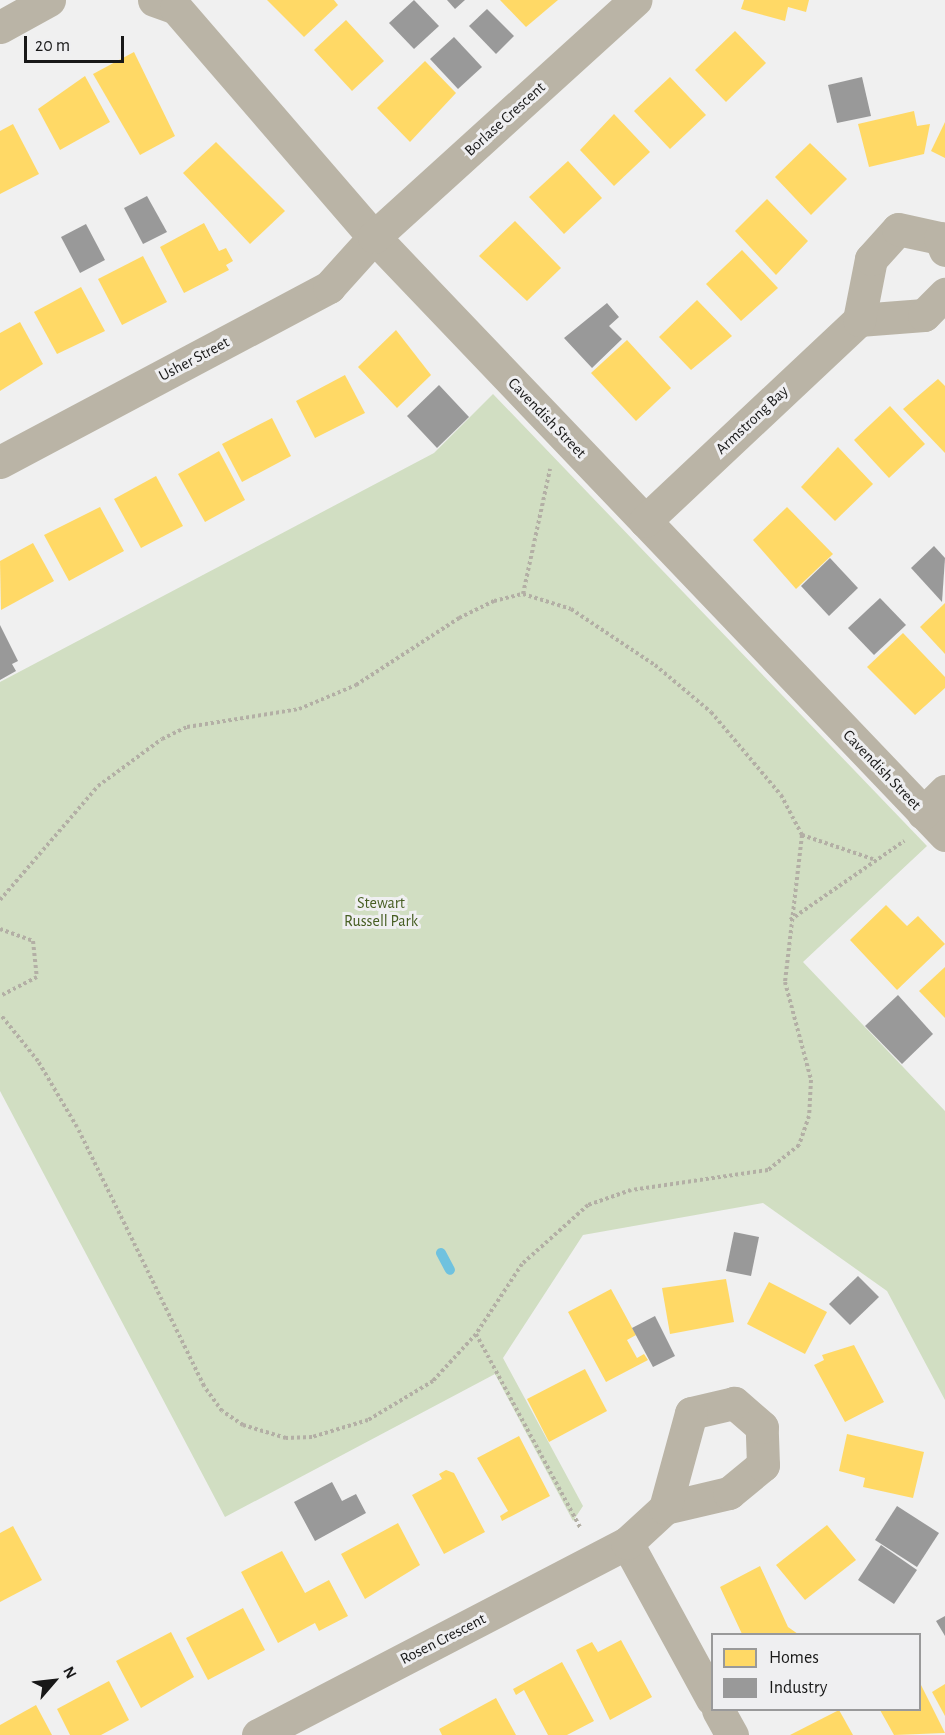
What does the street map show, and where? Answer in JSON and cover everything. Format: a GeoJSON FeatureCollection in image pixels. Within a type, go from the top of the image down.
{"type":"FeatureCollection","features":[{"type":"Feature","properties":{"kind":"street"},"geometry":{"type":"LineString","coordinates":[[0,27],[49,0]]}},
{"type":"Feature","properties":{"kind":"street","name":"Cavendish Street"},"geometry":{"type":"LineString","coordinates":[[154,0],[176,8],[375,237],[645,521],[938,813]]}},
{"type":"Feature","properties":{"kind":"street","name":"Borlase Crescent"},"geometry":{"type":"LineString","coordinates":[[375,237],[635,0]]}},
{"type":"Feature","properties":{"kind":"street"},"geometry":{"type":"LineString","coordinates":[[945,250],[940,238],[898,229],[871,259],[859,320],[924,315],[945,294]]}},
{"type":"Feature","properties":{"kind":"street","name":"Usher Street"},"geometry":{"type":"LineString","coordinates":[[0,462],[329,287],[375,237]]}},
{"type":"Feature","properties":{"kind":"street","name":"Armstrong Bay"},"geometry":{"type":"LineString","coordinates":[[645,521],[859,320]]}},
{"type":"Feature","properties":{"kind":"street","name":"Rosen Crescent"},"geometry":{"type":"LineString","coordinates":[[258,1735],[627,1543],[665,1508]]}},
{"type":"Feature","properties":{"kind":"street"},"geometry":{"type":"LineString","coordinates":[[627,1543],[711,1697]]}},
{"type":"Feature","properties":{"kind":"street"},"geometry":{"type":"LineString","coordinates":[[719,1711],[732,1735]]}},
{"type":"Feature","properties":{"kind":"path"},"geometry":{"type":"LineString","coordinates":[[523,594],[550,471],[563,435]]}},
{"type":"Feature","properties":{"kind":"path"},"geometry":{"type":"LineString","coordinates":[[0,900],[98,786],[162,739],[187,727],[298,709],[356,685],[459,618],[523,594],[571,609],[616,637],[711,712],[781,795],[802,835],[789,920],[785,982],[811,1080],[809,1116],[799,1145],[768,1170],[631,1190],[588,1205],[522,1264],[476,1334],[434,1381],[368,1420],[312,1437],[278,1437],[261,1434],[222,1412],[204,1386],[77,1127],[38,1061],[0,1014]]}},
{"type":"Feature","properties":{"kind":"path"},"geometry":{"type":"LineString","coordinates":[[789,920],[874,859],[802,835]]}},
{"type":"Feature","properties":{"kind":"path"},"geometry":{"type":"LineString","coordinates":[[0,929],[33,941],[36,977],[0,996]]}},
{"type":"Feature","properties":{"kind":"path"},"geometry":{"type":"LineString","coordinates":[[476,1334],[597,1559]]}},
{"type":"Feature","properties":{"kind":"green space","name":"Stewart Russell Park"},"geometry":{"type":"Polygon","coordinates":[[[493,394],[927,846],[803,962],[945,1111],[945,1400],[887,1291],[763,1203],[583,1235],[503,1358],[583,1506],[573,1521],[495,1374],[225,1517],[0,1091],[0,682],[434,453],[493,394]]]}},
{"type":"Feature","properties":{"kind":"building: Homes"},"geometry":{"type":"Polygon","coordinates":[[[267,0],[334,0],[338,5],[304,37],[267,0]]]}},
{"type":"Feature","properties":{"kind":"building: Homes"},"geometry":{"type":"Polygon","coordinates":[[[500,0],[558,0],[526,27],[500,0]]]}},
{"type":"Feature","properties":{"kind":"building: Homes"},"geometry":{"type":"Polygon","coordinates":[[[744,0],[809,0],[806,12],[788,7],[785,21],[741,9],[744,0]]]}},
{"type":"Feature","properties":{"kind":"building: Homes"},"geometry":{"type":"Polygon","coordinates":[[[346,20],[384,61],[352,91],[314,50],[346,20]]]}},
{"type":"Feature","properties":{"kind":"building: Homes"},"geometry":{"type":"Polygon","coordinates":[[[735,31],[766,63],[726,102],[695,70],[735,31]]]}},
{"type":"Feature","properties":{"kind":"building: Homes"},"geometry":{"type":"Polygon","coordinates":[[[134,52],[175,136],[140,155],[93,74],[134,52]]]}},
{"type":"Feature","properties":{"kind":"building: Homes"},"geometry":{"type":"Polygon","coordinates":[[[425,61],[456,93],[410,142],[377,108],[425,61]]]}},
{"type":"Feature","properties":{"kind":"building: Homes"},"geometry":{"type":"Polygon","coordinates":[[[85,76],[110,122],[60,150],[38,109],[85,76]]]}},
{"type":"Feature","properties":{"kind":"building: Homes"},"geometry":{"type":"Polygon","coordinates":[[[670,77],[706,115],[670,149],[634,111],[670,77]]]}},
{"type":"Feature","properties":{"kind":"building: Homes"},"geometry":{"type":"Polygon","coordinates":[[[914,111],[917,126],[930,124],[924,154],[869,167],[858,124],[914,111]]]}},
{"type":"Feature","properties":{"kind":"building: Homes"},"geometry":{"type":"Polygon","coordinates":[[[614,114],[650,152],[614,186],[580,150],[614,114]]]}},
{"type":"Feature","properties":{"kind":"building: Homes"},"geometry":{"type":"Polygon","coordinates":[[[945,122],[945,158],[931,151],[945,122]]]}},
{"type":"Feature","properties":{"kind":"building: Homes"},"geometry":{"type":"Polygon","coordinates":[[[13,124],[39,174],[0,194],[0,131],[13,124]]]}},
{"type":"Feature","properties":{"kind":"building: Homes"},"geometry":{"type":"Polygon","coordinates":[[[216,142],[285,211],[250,244],[183,173],[216,142]]]}},
{"type":"Feature","properties":{"kind":"building: Homes"},"geometry":{"type":"Polygon","coordinates":[[[810,143],[847,179],[811,215],[775,177],[810,143]]]}},
{"type":"Feature","properties":{"kind":"building: Homes"},"geometry":{"type":"Polygon","coordinates":[[[568,161],[602,198],[564,234],[529,197],[568,161]]]}},
{"type":"Feature","properties":{"kind":"building: Homes"},"geometry":{"type":"Polygon","coordinates":[[[767,199],[808,241],[776,275],[735,231],[767,199]]]}},
{"type":"Feature","properties":{"kind":"building: Homes"},"geometry":{"type":"Polygon","coordinates":[[[515,221],[561,268],[527,301],[479,256],[515,221]]]}},
{"type":"Feature","properties":{"kind":"building: Homes"},"geometry":{"type":"Polygon","coordinates":[[[204,223],[219,251],[226,248],[233,261],[226,265],[229,270],[184,293],[160,247],[204,223]]]}},
{"type":"Feature","properties":{"kind":"building: Homes"},"geometry":{"type":"Polygon","coordinates":[[[742,250],[778,288],[741,321],[706,284],[742,250]]]}},
{"type":"Feature","properties":{"kind":"building: Homes"},"geometry":{"type":"Polygon","coordinates":[[[143,256],[167,302],[122,325],[98,279],[143,256]]]}},
{"type":"Feature","properties":{"kind":"building: Homes"},"geometry":{"type":"Polygon","coordinates":[[[81,287],[105,331],[57,354],[34,312],[81,287]]]}},
{"type":"Feature","properties":{"kind":"building: Homes"},"geometry":{"type":"Polygon","coordinates":[[[697,300],[732,336],[691,370],[659,337],[697,300]]]}},
{"type":"Feature","properties":{"kind":"building: Homes"},"geometry":{"type":"Polygon","coordinates":[[[20,322],[43,364],[0,391],[0,333],[20,322]]]}},
{"type":"Feature","properties":{"kind":"building: Homes"},"geometry":{"type":"Polygon","coordinates":[[[396,330],[431,375],[397,408],[358,367],[396,330]]]}},
{"type":"Feature","properties":{"kind":"building: Homes"},"geometry":{"type":"Polygon","coordinates":[[[627,340],[671,388],[636,421],[591,373],[627,340]]]}},
{"type":"Feature","properties":{"kind":"building: Homes"},"geometry":{"type":"Polygon","coordinates":[[[345,375],[365,413],[315,438],[296,401],[345,375]]]}},
{"type":"Feature","properties":{"kind":"building: Homes"},"geometry":{"type":"Polygon","coordinates":[[[938,379],[945,386],[945,453],[903,409],[938,379]]]}},
{"type":"Feature","properties":{"kind":"building: Homes"},"geometry":{"type":"Polygon","coordinates":[[[890,406],[925,444],[889,478],[854,440],[890,406]]]}},
{"type":"Feature","properties":{"kind":"building: Homes"},"geometry":{"type":"Polygon","coordinates":[[[272,418],[291,456],[242,482],[222,444],[272,418]]]}},
{"type":"Feature","properties":{"kind":"building: Homes"},"geometry":{"type":"Polygon","coordinates":[[[838,447],[873,484],[835,521],[801,487],[838,447]]]}},
{"type":"Feature","properties":{"kind":"building: Homes"},"geometry":{"type":"Polygon","coordinates":[[[219,451],[245,500],[205,522],[178,474],[219,451]]]}},
{"type":"Feature","properties":{"kind":"building: Homes"},"geometry":{"type":"Polygon","coordinates":[[[156,476],[183,526],[141,548],[114,499],[156,476]]]}},
{"type":"Feature","properties":{"kind":"building: Homes"},"geometry":{"type":"Polygon","coordinates":[[[100,507],[124,551],[69,581],[44,535],[100,507]]]}},
{"type":"Feature","properties":{"kind":"building: Homes"},"geometry":{"type":"Polygon","coordinates":[[[787,507],[833,554],[796,589],[753,540],[787,507]]]}},
{"type":"Feature","properties":{"kind":"building: Homes"},"geometry":{"type":"Polygon","coordinates":[[[33,543],[54,581],[1,610],[0,561],[33,543]]]}},
{"type":"Feature","properties":{"kind":"building: Homes"},"geometry":{"type":"Polygon","coordinates":[[[945,603],[945,654],[920,627],[945,603]]]}},
{"type":"Feature","properties":{"kind":"building: Homes"},"geometry":{"type":"Polygon","coordinates":[[[903,633],[945,677],[945,688],[915,715],[867,667],[903,633]]]}},
{"type":"Feature","properties":{"kind":"building: Homes"},"geometry":{"type":"Polygon","coordinates":[[[886,905],[907,926],[918,916],[945,944],[897,990],[850,940],[886,905]]]}},
{"type":"Feature","properties":{"kind":"building: Homes"},"geometry":{"type":"Polygon","coordinates":[[[945,967],[945,1018],[919,991],[945,967]]]}},
{"type":"Feature","properties":{"kind":"building: Homes"},"geometry":{"type":"Polygon","coordinates":[[[726,1279],[734,1322],[670,1334],[662,1288],[726,1279]]]}},
{"type":"Feature","properties":{"kind":"building: Homes"},"geometry":{"type":"Polygon","coordinates":[[[769,1282],[827,1312],[805,1354],[747,1324],[769,1282]]]}},
{"type":"Feature","properties":{"kind":"building: Homes"},"geometry":{"type":"Polygon","coordinates":[[[611,1289],[636,1335],[627,1340],[637,1358],[644,1354],[648,1360],[606,1382],[568,1312],[611,1289]]]}},
{"type":"Feature","properties":{"kind":"building: Homes"},"geometry":{"type":"Polygon","coordinates":[[[854,1345],[884,1402],[845,1422],[814,1365],[824,1360],[822,1355],[854,1345]]]}},
{"type":"Feature","properties":{"kind":"building: Homes"},"geometry":{"type":"Polygon","coordinates":[[[585,1369],[607,1411],[549,1442],[527,1399],[585,1369]]]}},
{"type":"Feature","properties":{"kind":"building: Homes"},"geometry":{"type":"Polygon","coordinates":[[[847,1434],[924,1452],[913,1498],[863,1487],[865,1478],[839,1471],[847,1434]]]}},
{"type":"Feature","properties":{"kind":"building: Homes"},"geometry":{"type":"Polygon","coordinates":[[[519,1436],[550,1496],[502,1521],[500,1516],[508,1511],[477,1458],[519,1436]]]}},
{"type":"Feature","properties":{"kind":"building: Homes"},"geometry":{"type":"Polygon","coordinates":[[[446,1470],[454,1473],[485,1532],[444,1554],[412,1495],[442,1479],[439,1474],[446,1470]]]}},
{"type":"Feature","properties":{"kind":"building: Homes"},"geometry":{"type":"Polygon","coordinates":[[[398,1523],[420,1565],[365,1599],[341,1554],[398,1523]]]}},
{"type":"Feature","properties":{"kind":"building: Homes"},"geometry":{"type":"Polygon","coordinates":[[[827,1525],[856,1560],[805,1600],[776,1565],[827,1525]]]}},
{"type":"Feature","properties":{"kind":"building: Homes"},"geometry":{"type":"Polygon","coordinates":[[[13,1526],[42,1580],[0,1602],[0,1533],[13,1526]]]}},
{"type":"Feature","properties":{"kind":"building: Homes"},"geometry":{"type":"Polygon","coordinates":[[[282,1551],[305,1593],[329,1580],[348,1616],[319,1631],[315,1623],[278,1643],[241,1572],[282,1551]]]}},
{"type":"Feature","properties":{"kind":"building: Homes"},"geometry":{"type":"Polygon","coordinates":[[[760,1566],[788,1627],[797,1633],[742,1633],[720,1587],[760,1566]]]}},
{"type":"Feature","properties":{"kind":"building: Homes"},"geometry":{"type":"Polygon","coordinates":[[[243,1608],[265,1650],[208,1680],[186,1638],[243,1608]]]}},
{"type":"Feature","properties":{"kind":"building: Homes"},"geometry":{"type":"Polygon","coordinates":[[[171,1632],[194,1677],[141,1708],[116,1661],[171,1632]]]}},
{"type":"Feature","properties":{"kind":"building: Homes"},"geometry":{"type":"Polygon","coordinates":[[[621,1640],[652,1697],[610,1720],[576,1650],[592,1642],[598,1652],[621,1640]]]}},
{"type":"Feature","properties":{"kind":"building: Homes"},"geometry":{"type":"Polygon","coordinates":[[[562,1662],[594,1721],[567,1735],[548,1735],[524,1690],[516,1695],[513,1689],[562,1662]]]}},
{"type":"Feature","properties":{"kind":"building: Homes"},"geometry":{"type":"Polygon","coordinates":[[[109,1681],[129,1720],[101,1735],[70,1735],[57,1709],[109,1681]]]}},
{"type":"Feature","properties":{"kind":"building: Homes"},"geometry":{"type":"Polygon","coordinates":[[[945,1684],[945,1716],[932,1692],[945,1684]]]}},
{"type":"Feature","properties":{"kind":"building: Homes"},"geometry":{"type":"Polygon","coordinates":[[[921,1685],[945,1733],[894,1735],[881,1711],[921,1711],[921,1685]]]}},
{"type":"Feature","properties":{"kind":"building: Homes"},"geometry":{"type":"Polygon","coordinates":[[[496,1698],[516,1735],[442,1735],[439,1729],[496,1698]]]}},
{"type":"Feature","properties":{"kind":"building: Homes"},"geometry":{"type":"Polygon","coordinates":[[[36,1705],[52,1735],[0,1735],[0,1725],[36,1705]]]}},
{"type":"Feature","properties":{"kind":"building: Homes"},"geometry":{"type":"Polygon","coordinates":[[[840,1711],[853,1735],[790,1735],[840,1711]]]}},
{"type":"Feature","properties":{"kind":"building: Industry"},"geometry":{"type":"Polygon","coordinates":[[[414,0],[439,26],[414,49],[389,23],[414,0]]]}},
{"type":"Feature","properties":{"kind":"building: Industry"},"geometry":{"type":"Polygon","coordinates":[[[447,0],[465,0],[455,9],[447,0]]]}},
{"type":"Feature","properties":{"kind":"building: Industry"},"geometry":{"type":"Polygon","coordinates":[[[487,9],[514,36],[496,54],[469,26],[487,9]]]}},
{"type":"Feature","properties":{"kind":"building: Industry"},"geometry":{"type":"Polygon","coordinates":[[[454,37],[482,67],[458,89],[430,59],[454,37]]]}},
{"type":"Feature","properties":{"kind":"building: Industry"},"geometry":{"type":"Polygon","coordinates":[[[862,77],[871,116],[837,123],[828,85],[862,77]]]}},
{"type":"Feature","properties":{"kind":"building: Industry"},"geometry":{"type":"Polygon","coordinates":[[[147,196],[167,232],[143,244],[124,208],[147,196]]]}},
{"type":"Feature","properties":{"kind":"building: Industry"},"geometry":{"type":"Polygon","coordinates":[[[86,224],[105,260],[80,273],[61,237],[86,224]]]}},
{"type":"Feature","properties":{"kind":"building: Industry"},"geometry":{"type":"Polygon","coordinates":[[[607,303],[619,317],[609,326],[622,339],[592,368],[564,338],[607,303]]]}},
{"type":"Feature","properties":{"kind":"building: Industry"},"geometry":{"type":"Polygon","coordinates":[[[439,385],[469,417],[437,448],[407,416],[439,385]]]}},
{"type":"Feature","properties":{"kind":"building: Industry"},"geometry":{"type":"Polygon","coordinates":[[[934,546],[945,558],[942,602],[911,568],[934,546]]]}},
{"type":"Feature","properties":{"kind":"building: Industry"},"geometry":{"type":"Polygon","coordinates":[[[830,558],[858,588],[829,616],[801,586],[830,558]]]}},
{"type":"Feature","properties":{"kind":"building: Industry"},"geometry":{"type":"Polygon","coordinates":[[[880,598],[906,625],[874,655],[848,628],[880,598]]]}},
{"type":"Feature","properties":{"kind":"building: Industry"},"geometry":{"type":"Polygon","coordinates":[[[0,625],[18,661],[12,664],[16,671],[0,680],[0,625]]]}},
{"type":"Feature","properties":{"kind":"building: Industry"},"geometry":{"type":"Polygon","coordinates":[[[898,995],[933,1034],[902,1064],[865,1026],[898,995]]]}},
{"type":"Feature","properties":{"kind":"building: Industry"},"geometry":{"type":"Polygon","coordinates":[[[734,1232],[759,1237],[751,1276],[726,1271],[734,1232]]]}},
{"type":"Feature","properties":{"kind":"building: Industry"},"geometry":{"type":"Polygon","coordinates":[[[858,1276],[879,1297],[850,1325],[829,1304],[858,1276]]]}},
{"type":"Feature","properties":{"kind":"building: Industry"},"geometry":{"type":"Polygon","coordinates":[[[655,1316],[675,1356],[653,1367],[632,1328],[655,1316]]]}},
{"type":"Feature","properties":{"kind":"building: Industry"},"geometry":{"type":"Polygon","coordinates":[[[332,1482],[342,1501],[356,1494],[366,1513],[315,1541],[294,1502],[332,1482]]]}},
{"type":"Feature","properties":{"kind":"building: Industry"},"geometry":{"type":"Polygon","coordinates":[[[897,1506],[939,1533],[917,1567],[875,1540],[897,1506]]]}},
{"type":"Feature","properties":{"kind":"building: Industry"},"geometry":{"type":"Polygon","coordinates":[[[881,1545],[917,1570],[894,1604],[858,1580],[881,1545]]]}},
{"type":"Feature","properties":{"kind":"building: Industry"},"geometry":{"type":"Polygon","coordinates":[[[945,1616],[945,1636],[936,1621],[945,1616]]]}},
{"type":"Feature","properties":{"kind":"waterway"},"geometry":{"type":"LineString","coordinates":[[441,1253],[450,1270]]}}]}
